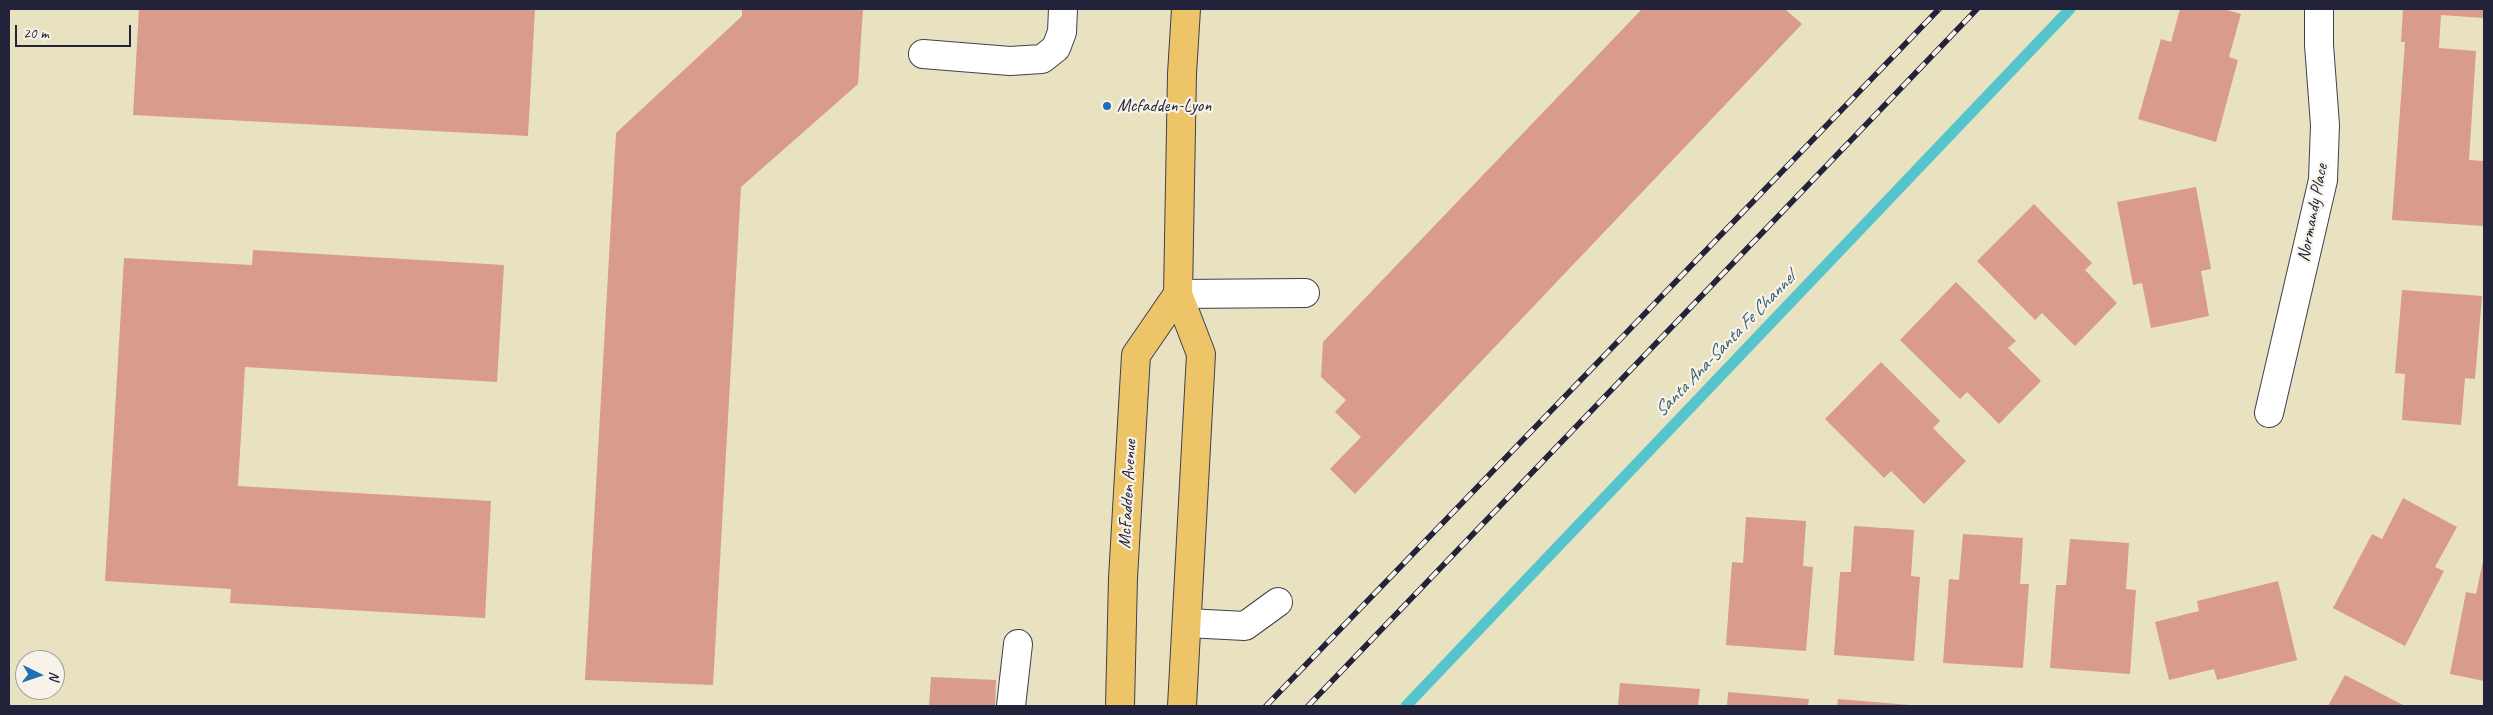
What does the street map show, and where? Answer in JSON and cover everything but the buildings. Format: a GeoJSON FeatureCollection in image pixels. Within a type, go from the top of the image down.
{"type":"FeatureCollection","features":[{"type":"Feature","properties":{"kind":"main road"},"geometry":{"type":"LineString","coordinates":[[1182,706],[1201,354],[1178,294],[1182,74],[1186,9]]}},
{"type":"Feature","properties":{"kind":"main road","name":"McFadden Avenue"},"geometry":{"type":"LineString","coordinates":[[1120,706],[1123,578],[1136,355],[1178,294]]}},
{"type":"Feature","properties":{"kind":"street"},"geometry":{"type":"LineString","coordinates":[[923,54],[1010,62],[1042,59],[1056,48],[1062,32],[1064,9]]}},
{"type":"Feature","properties":{"kind":"street","name":"Normandy Place"},"geometry":{"type":"LineString","coordinates":[[2269,414],[2323,180],[2325,125],[2319,45],[2319,9]]}},
{"type":"Feature","properties":{"kind":"street"},"geometry":{"type":"LineString","coordinates":[[1178,294],[1305,293]]}},
{"type":"Feature","properties":{"kind":"street"},"geometry":{"type":"LineString","coordinates":[[1187,623],[1244,626],[1278,602]]}},
{"type":"Feature","properties":{"kind":"street"},"geometry":{"type":"LineString","coordinates":[[1011,706],[1018,644]]}},
{"type":"Feature","properties":{"kind":"waterway","name":"Santa Ana-Santa Fe Channel"},"geometry":{"type":"LineString","coordinates":[[1406,706],[2070,9]]}},
{"type":"Feature","properties":{"kind":"railway"},"geometry":{"type":"LineString","coordinates":[[1266,706],[1939,9]]}},
{"type":"Feature","properties":{"kind":"railway"},"geometry":{"type":"LineString","coordinates":[[1308,706],[1977,9]]}},
{"type":"Feature","properties":{"kind":"place","name":"Mcfadden-Lyon"},"geometry":{"type":"Point","coordinates":[1107,106]}}]}
